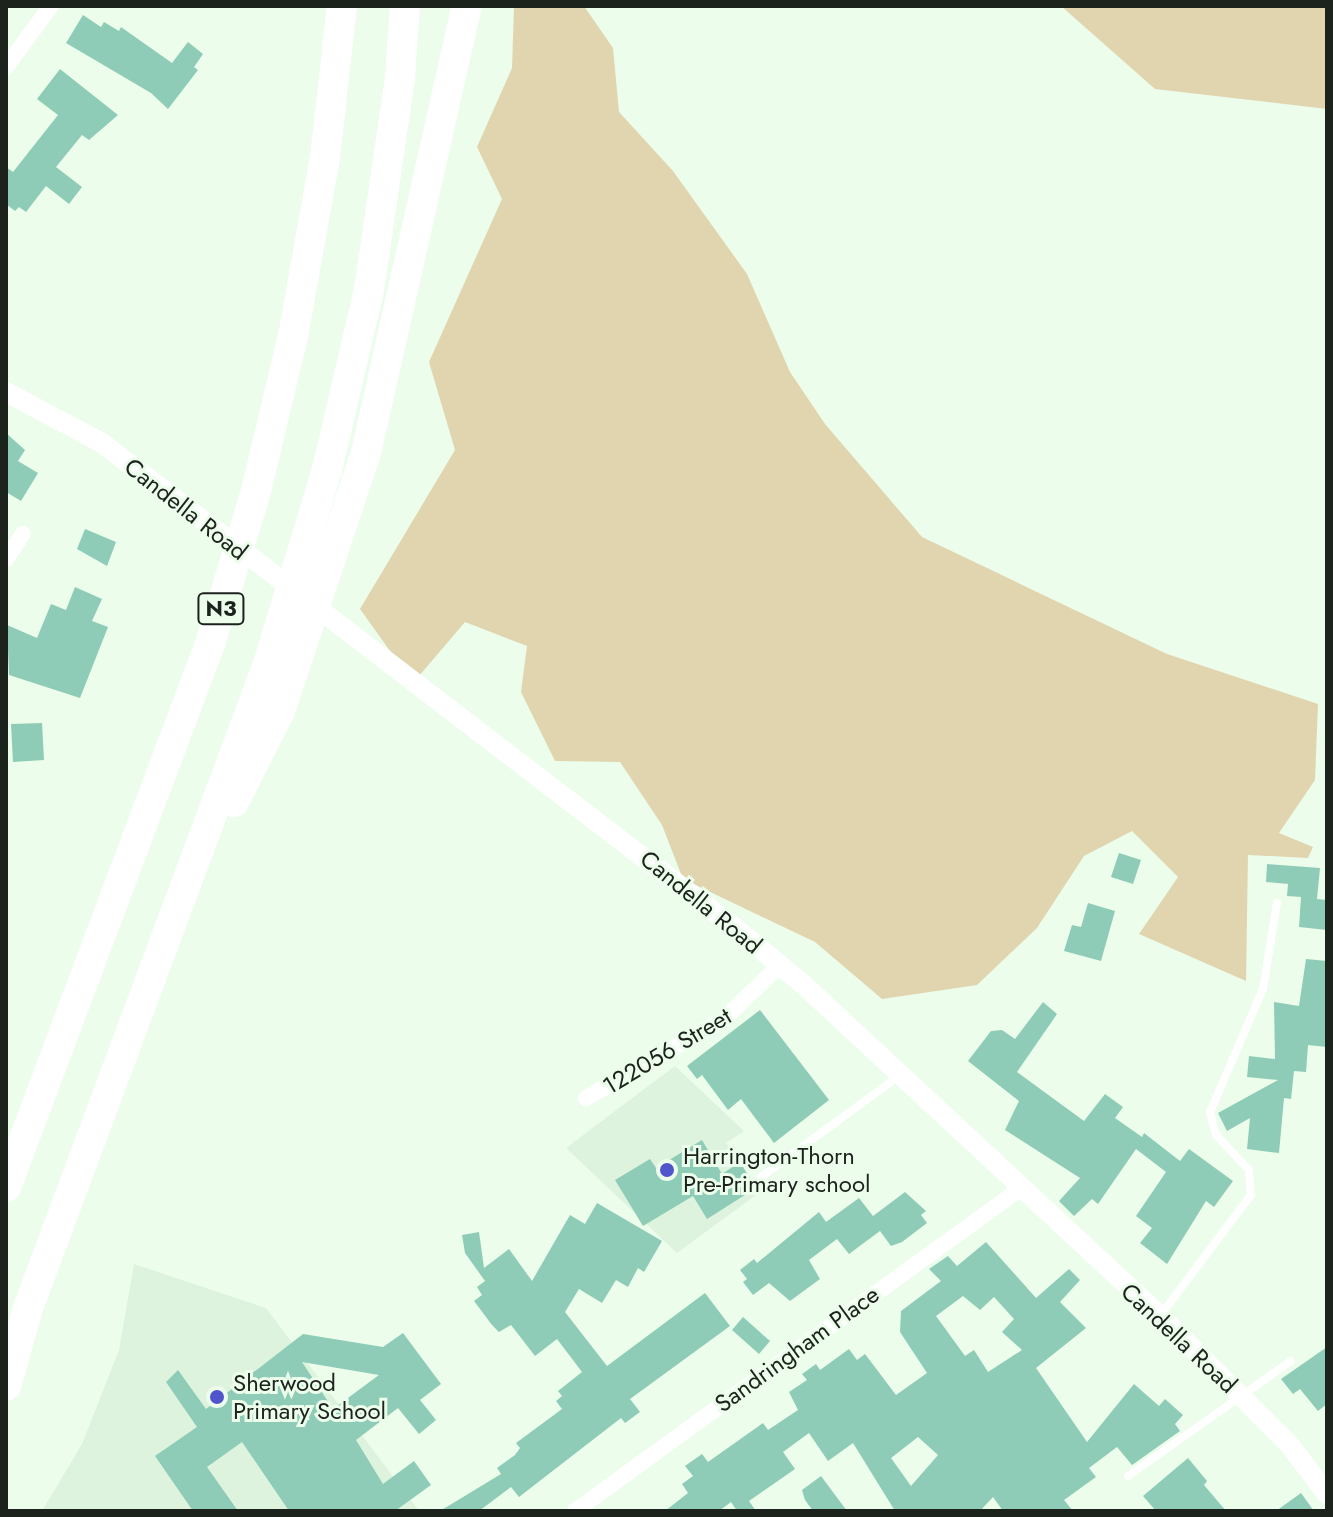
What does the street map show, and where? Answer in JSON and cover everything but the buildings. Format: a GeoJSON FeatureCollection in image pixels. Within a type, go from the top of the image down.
{"type":"FeatureCollection","features":[{"type":"Feature","properties":{"kind":"highway","name":"N3"},"geometry":{"type":"LineString","coordinates":[[6,1187],[211,641],[256,491],[299,302],[325,157],[342,6]]}},
{"type":"Feature","properties":{"kind":"highway","name":"N3"},"geometry":{"type":"LineString","coordinates":[[6,1386],[28,1308],[268,664],[327,470],[369,290],[400,77],[405,6]]}},
{"type":"Feature","properties":{"kind":"highway"},"geometry":{"type":"LineString","coordinates":[[440,141],[455,6]]}},
{"type":"Feature","properties":{"kind":"highway"},"geometry":{"type":"LineString","coordinates":[[170,928],[280,711],[326,585],[366,453],[440,141],[467,6]]}},
{"type":"Feature","properties":{"kind":"street"},"geometry":{"type":"LineString","coordinates":[[6,67],[51,6]]}},
{"type":"Feature","properties":{"kind":"street","name":"Candella Road"},"geometry":{"type":"LineString","coordinates":[[6,392],[102,443],[384,663],[594,816],[779,966],[1160,1316],[1289,1444],[1327,1494]]}},
{"type":"Feature","properties":{"kind":"street"},"geometry":{"type":"LineString","coordinates":[[7,555],[23,534]]}},
{"type":"Feature","properties":{"kind":"street","name":"122056 Street"},"geometry":{"type":"LineString","coordinates":[[586,1098],[723,1020],[779,966]]}},
{"type":"Feature","properties":{"kind":"street","name":"Sandringham Place"},"geometry":{"type":"LineString","coordinates":[[575,1511],[1020,1189]]}},
{"type":"Feature","properties":{"kind":"lane"},"geometry":{"type":"LineString","coordinates":[[1160,1316],[1251,1195],[1249,1170],[1216,1135],[1210,1112],[1263,989],[1277,903]]}},
{"type":"Feature","properties":{"kind":"lane"},"geometry":{"type":"LineString","coordinates":[[761,1177],[900,1075]]}},
{"type":"Feature","properties":{"kind":"lane"},"geometry":{"type":"LineString","coordinates":[[1128,1476],[1291,1361]]}},
{"type":"Feature","properties":{"kind":"shaded area"},"geometry":{"type":"Polygon","coordinates":[[[514,6],[584,6],[613,48],[619,112],[673,171],[747,274],[790,372],[825,424],[922,537],[1167,654],[1318,704],[1315,780],[1279,833],[1313,847],[1308,858],[1248,855],[1246,981],[1139,934],[1178,877],[1132,831],[1084,856],[1037,928],[977,985],[882,999],[815,942],[683,879],[662,825],[620,762],[555,761],[521,692],[527,646],[465,622],[413,683],[360,609],[455,450],[429,362],[502,199],[477,147],[512,68],[514,6]]]}},
{"type":"Feature","properties":{"kind":"shaded area"},"geometry":{"type":"Polygon","coordinates":[[[1061,6],[1327,6],[1327,109],[1155,89],[1061,6]]]}},
{"type":"Feature","properties":{"kind":"shaded area","name":"Harrington-Thorn Pre-Primary school"},"geometry":{"type":"Polygon","coordinates":[[[675,1066],[744,1131],[726,1143],[760,1192],[677,1253],[566,1148],[675,1066]]]}},
{"type":"Feature","properties":{"kind":"shaded area","name":"Sherwood Primary School"},"geometry":{"type":"Polygon","coordinates":[[[134,1264],[266,1308],[419,1511],[42,1511],[82,1444],[119,1350],[134,1264]]]}},
{"type":"Feature","properties":{"kind":"place","name":"Harrington-Thorn Pre-Primary school"},"geometry":{"type":"Point","coordinates":[667,1170]}},
{"type":"Feature","properties":{"kind":"place","name":"Sherwood Primary School"},"geometry":{"type":"Point","coordinates":[217,1397]}}]}
